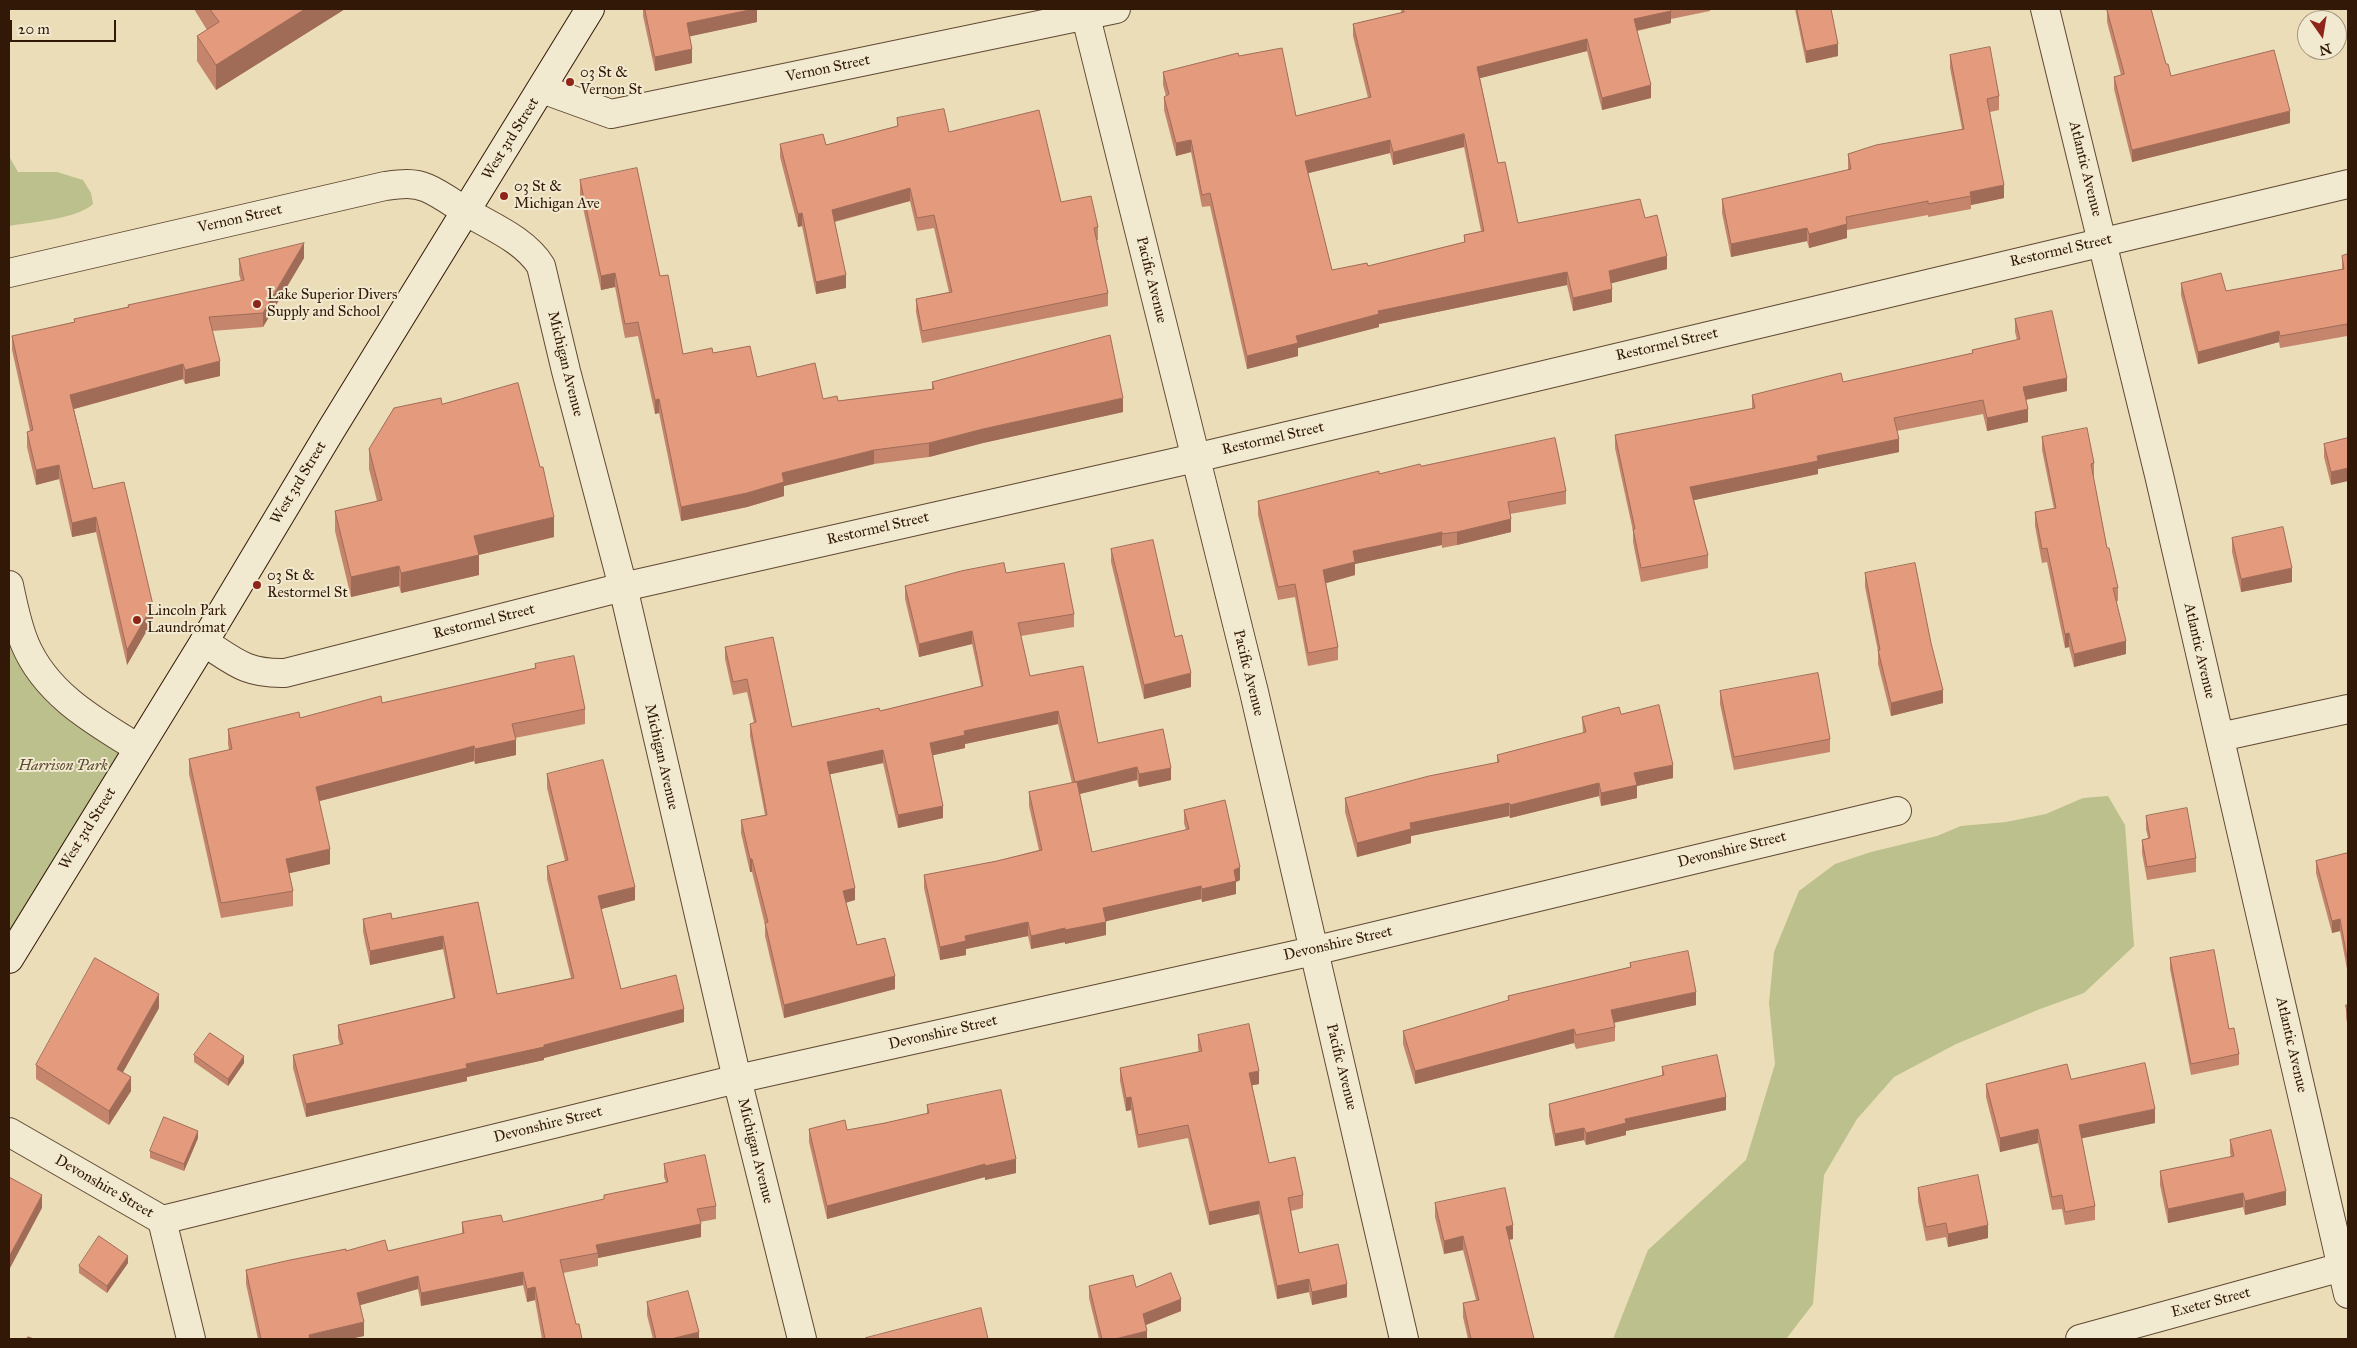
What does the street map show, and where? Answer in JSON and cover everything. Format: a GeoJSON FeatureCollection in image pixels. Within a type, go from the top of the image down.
{"type":"FeatureCollection","features":[{"type":"Feature","properties":{"kind":"street","name":"West 3rd Street"},"geometry":{"type":"LineString","coordinates":[[9,959],[590,9]]}},
{"type":"Feature","properties":{"kind":"street","name":"Vernon Street"},"geometry":{"type":"LineString","coordinates":[[542,89],[611,114],[1084,12],[1116,9]]}},
{"type":"Feature","properties":{"kind":"street","name":"Atlantic Avenue"},"geometry":{"type":"LineString","coordinates":[[2045,9],[2220,737],[2348,1294]]}},
{"type":"Feature","properties":{"kind":"street","name":"Pacific Avenue"},"geometry":{"type":"LineString","coordinates":[[1084,12],[1254,692],[1404,1339]]}},
{"type":"Feature","properties":{"kind":"street","name":"Vernon Street"},"geometry":{"type":"LineString","coordinates":[[9,273],[385,186],[408,183],[427,188],[466,212]]}},
{"type":"Feature","properties":{"kind":"street","name":"Restormel Street"},"geometry":{"type":"LineString","coordinates":[[204,642],[244,668],[266,673],[285,673],[623,587],[1195,458],[2348,184]]}},
{"type":"Feature","properties":{"kind":"street","name":"Michigan Avenue"},"geometry":{"type":"LineString","coordinates":[[466,212],[520,243],[536,257],[541,266],[566,371],[623,587],[737,1079],[802,1339]]}},
{"type":"Feature","properties":{"kind":"street"},"geometry":{"type":"LineString","coordinates":[[9,585],[26,645],[46,678],[82,714],[138,748]]}},
{"type":"Feature","properties":{"kind":"street"},"geometry":{"type":"LineString","coordinates":[[2220,737],[2348,709]]}},
{"type":"Feature","properties":{"kind":"street","name":"Devonshire Street"},"geometry":{"type":"LineString","coordinates":[[9,1132],[162,1220],[737,1079],[1313,951],[1897,810]]}},
{"type":"Feature","properties":{"kind":"street"},"geometry":{"type":"LineString","coordinates":[[162,1220],[191,1339]]}},
{"type":"Feature","properties":{"kind":"street","name":"Exeter Street"},"geometry":{"type":"LineString","coordinates":[[2080,1339],[2342,1267]]}},
{"type":"Feature","properties":{"kind":"green space"},"geometry":{"type":"Polygon","coordinates":[[[9,156],[18,172],[57,172],[83,180],[91,193],[93,204],[86,209],[65,216],[9,226],[9,156]]]}},
{"type":"Feature","properties":{"kind":"green space","name":"Harrison Park"},"geometry":{"type":"Polygon","coordinates":[[[9,585],[26,645],[138,748],[9,956],[9,585]]]}},
{"type":"Feature","properties":{"kind":"green space"},"geometry":{"type":"Polygon","coordinates":[[[2108,796],[2125,825],[2134,946],[2084,993],[1956,1044],[1894,1077],[1857,1119],[1824,1175],[1813,1304],[1786,1339],[1613,1339],[1648,1250],[1746,1160],[1775,1064],[1769,1003],[1774,952],[1799,891],[1835,864],[1871,852],[1937,836],[1961,826],[2006,822],[2046,814],[2083,798],[2108,796]]]}},
{"type":"Feature","properties":{"kind":"building"},"geometry":{"type":"Polygon","coordinates":[[[210,9],[305,9],[216,65],[197,36],[219,22],[210,9]]]}},
{"type":"Feature","properties":{"kind":"building"},"geometry":{"type":"Polygon","coordinates":[[[645,9],[754,9],[687,23],[692,49],[655,57],[645,9]]]}},
{"type":"Feature","properties":{"kind":"building"},"geometry":{"type":"Polygon","coordinates":[[[1403,9],[1671,9],[1671,11],[1634,19],[1651,85],[1602,98],[1587,39],[1477,67],[1498,163],[1505,162],[1518,223],[1640,199],[1645,218],[1657,215],[1667,256],[1609,271],[1612,289],[1573,298],[1567,272],[1378,311],[1379,314],[1296,336],[1298,343],[1247,356],[1210,193],[1202,195],[1191,140],[1176,143],[1164,97],[1169,94],[1163,72],[1238,53],[1239,56],[1282,48],[1296,116],[1371,97],[1353,24],[1404,12],[1403,9]],[[1464,134],[1393,152],[1390,140],[1305,161],[1332,270],[1367,263],[1368,266],[1465,242],[1464,235],[1484,231],[1464,134]]]}},
{"type":"Feature","properties":{"kind":"building"},"geometry":{"type":"Polygon","coordinates":[[[1797,9],[1831,9],[1838,44],[1806,51],[1797,9]]]}},
{"type":"Feature","properties":{"kind":"building"},"geometry":{"type":"Polygon","coordinates":[[[2107,9],[2151,9],[2171,76],[2274,50],[2290,111],[2132,150],[2114,77],[2124,74],[2107,9]]]}},
{"type":"Feature","properties":{"kind":"building"},"geometry":{"type":"Polygon","coordinates":[[[1990,47],[1999,96],[1987,99],[2004,185],[1970,192],[1971,196],[1928,204],[1928,201],[1846,217],[1847,224],[1809,234],[1807,228],[1731,244],[1722,199],[1851,169],[1848,154],[1876,145],[1964,129],[1950,55],[1990,47]]]}},
{"type":"Feature","properties":{"kind":"building"},"geometry":{"type":"Polygon","coordinates":[[[944,109],[949,132],[1039,110],[1061,202],[1091,196],[1098,227],[1094,228],[1108,293],[922,331],[916,299],[952,292],[934,215],[917,218],[910,188],[832,210],[846,275],[816,282],[802,213],[798,214],[780,144],[823,134],[826,145],[898,126],[897,118],[944,109]]]}},
{"type":"Feature","properties":{"kind":"building"},"geometry":{"type":"Polygon","coordinates":[[[637,168],[660,276],[668,275],[683,354],[712,348],[713,353],[750,346],[757,377],[815,363],[823,399],[837,396],[838,401],[934,389],[932,382],[1110,335],[1123,398],[929,443],[874,450],[782,473],[784,482],[747,493],[681,507],[659,399],[655,400],[638,322],[625,324],[615,273],[601,276],[580,180],[637,168]]]}},
{"type":"Feature","properties":{"kind":"building"},"geometry":{"type":"Polygon","coordinates":[[[304,243],[263,313],[209,317],[220,361],[185,370],[183,364],[70,395],[93,489],[124,482],[153,605],[127,650],[96,517],[72,523],[59,465],[36,470],[27,432],[33,430],[12,336],[75,322],[74,319],[129,307],[128,305],[244,280],[239,259],[304,243]]]}},
{"type":"Feature","properties":{"kind":"building"},"geometry":{"type":"Polygon","coordinates":[[[2348,254],[2348,333],[2347,324],[2280,336],[2279,331],[2198,352],[2181,283],[2221,273],[2226,291],[2344,269],[2342,256],[2348,254]]]}},
{"type":"Feature","properties":{"kind":"building"},"geometry":{"type":"Polygon","coordinates":[[[2052,311],[2067,378],[2023,387],[2028,409],[1987,418],[1983,400],[1894,418],[1899,439],[1817,456],[1818,461],[1690,487],[1708,555],[1641,568],[1633,529],[1635,529],[1615,435],[1755,408],[1752,395],[1841,373],[1843,382],[1973,353],[1972,350],[2020,339],[2015,319],[2052,311]]]}},
{"type":"Feature","properties":{"kind":"building"},"geometry":{"type":"Polygon","coordinates":[[[518,383],[540,467],[543,467],[554,517],[474,536],[479,555],[401,573],[399,566],[351,577],[335,511],[382,500],[369,449],[394,408],[441,398],[442,404],[518,383]]]}},
{"type":"Feature","properties":{"kind":"building"},"geometry":{"type":"Polygon","coordinates":[[[2087,428],[2094,463],[2091,464],[2107,548],[2109,548],[2118,588],[2113,588],[2126,641],[2074,654],[2069,633],[2065,634],[2047,548],[2042,549],[2035,512],[2056,508],[2042,437],[2087,428]]]}},
{"type":"Feature","properties":{"kind":"building"},"geometry":{"type":"Polygon","coordinates":[[[1555,438],[1566,491],[1508,502],[1511,519],[1457,532],[1442,534],[1442,532],[1353,551],[1355,562],[1323,570],[1338,647],[1308,653],[1295,584],[1278,587],[1258,501],[1379,471],[1379,474],[1420,464],[1421,466],[1555,438]]]}},
{"type":"Feature","properties":{"kind":"building"},"geometry":{"type":"Polygon","coordinates":[[[2348,438],[2348,468],[2331,472],[2324,444],[2348,438]]]}},
{"type":"Feature","properties":{"kind":"building"},"geometry":{"type":"Polygon","coordinates":[[[2283,527],[2292,568],[2241,579],[2232,538],[2283,527]]]}},
{"type":"Feature","properties":{"kind":"building"},"geometry":{"type":"Polygon","coordinates":[[[1153,540],[1175,637],[1182,635],[1191,673],[1144,685],[1111,549],[1153,540]]]}},
{"type":"Feature","properties":{"kind":"building"},"geometry":{"type":"Polygon","coordinates":[[[1004,563],[1006,573],[1064,563],[1074,614],[1018,623],[1030,676],[1083,666],[1098,743],[1163,729],[1171,768],[1139,774],[1137,767],[1075,782],[1058,711],[964,731],[965,735],[930,743],[943,806],[898,815],[883,750],[827,762],[855,888],[843,891],[857,945],[885,938],[895,976],[784,1005],[765,923],[768,922],[741,820],[767,815],[750,724],[756,722],[747,679],[733,682],[725,647],[773,637],[792,727],[879,708],[880,711],[983,686],[972,631],[919,644],[905,586],[961,571],[1004,563]]]}},
{"type":"Feature","properties":{"kind":"building"},"geometry":{"type":"Polygon","coordinates":[[[1915,563],[1931,643],[1943,690],[1891,703],[1878,650],[1880,650],[1865,573],[1915,563]]]}},
{"type":"Feature","properties":{"kind":"building"},"geometry":{"type":"Polygon","coordinates":[[[574,656],[585,709],[512,724],[516,740],[475,749],[474,746],[316,787],[330,849],[286,859],[293,891],[221,903],[189,759],[232,749],[228,729],[299,712],[300,718],[381,696],[382,703],[536,668],[535,664],[574,656]]]}},
{"type":"Feature","properties":{"kind":"building"},"geometry":{"type":"Polygon","coordinates":[[[1818,673],[1830,739],[1734,757],[1720,691],[1818,673]]]}},
{"type":"Feature","properties":{"kind":"building"},"geometry":{"type":"Polygon","coordinates":[[[1659,705],[1673,765],[1634,773],[1637,785],[1601,793],[1599,783],[1510,805],[1509,803],[1410,823],[1411,829],[1357,843],[1345,798],[1429,776],[1499,762],[1497,755],[1586,732],[1582,717],[1619,707],[1621,714],[1659,705]]]}},
{"type":"Feature","properties":{"kind":"building"},"geometry":{"type":"Polygon","coordinates":[[[603,760],[635,887],[598,896],[621,989],[676,975],[684,1009],[544,1045],[544,1047],[466,1064],[467,1068],[306,1104],[293,1055],[343,1044],[338,1025],[455,998],[443,936],[370,951],[363,919],[391,913],[392,919],[478,902],[497,994],[574,978],[547,866],[568,860],[547,774],[603,760]]]}},
{"type":"Feature","properties":{"kind":"building"},"geometry":{"type":"Polygon","coordinates":[[[1077,782],[1092,852],[1189,829],[1184,810],[1225,800],[1240,867],[1234,870],[1236,881],[1202,889],[1201,886],[1103,908],[1106,922],[1065,930],[1065,928],[1031,936],[1028,922],[965,936],[966,941],[940,947],[924,875],[1042,850],[1029,792],[1077,782]]]}},
{"type":"Feature","properties":{"kind":"building"},"geometry":{"type":"Polygon","coordinates":[[[2187,808],[2196,858],[2147,867],[2142,840],[2150,838],[2146,816],[2187,808]]]}},
{"type":"Feature","properties":{"kind":"building"},"geometry":{"type":"Polygon","coordinates":[[[2348,853],[2348,963],[2340,919],[2332,921],[2316,861],[2348,853]]]}},
{"type":"Feature","properties":{"kind":"building"},"geometry":{"type":"Polygon","coordinates":[[[2214,950],[2229,1029],[2234,1028],[2239,1054],[2191,1064],[2170,958],[2214,950]]]}},
{"type":"Feature","properties":{"kind":"building"},"geometry":{"type":"Polygon","coordinates":[[[1688,951],[1696,992],[1611,1010],[1615,1027],[1576,1035],[1574,1029],[1415,1071],[1403,1031],[1509,1000],[1508,996],[1631,967],[1630,963],[1688,951]]]}},
{"type":"Feature","properties":{"kind":"building"},"geometry":{"type":"Polygon","coordinates":[[[95,958],[159,994],[117,1069],[131,1077],[109,1111],[36,1065],[95,958]]]}},
{"type":"Feature","properties":{"kind":"building"},"geometry":{"type":"Polygon","coordinates":[[[1249,1024],[1259,1071],[1249,1073],[1269,1163],[1295,1157],[1303,1195],[1288,1198],[1299,1253],[1338,1244],[1347,1284],[1312,1292],[1309,1279],[1277,1286],[1259,1201],[1209,1212],[1188,1125],[1138,1135],[1131,1097],[1126,1098],[1120,1068],[1202,1051],[1198,1035],[1249,1024]]]}},
{"type":"Feature","properties":{"kind":"building"},"geometry":{"type":"Polygon","coordinates":[[[210,1033],[244,1056],[228,1079],[194,1055],[210,1033]]]}},
{"type":"Feature","properties":{"kind":"building"},"geometry":{"type":"Polygon","coordinates":[[[1717,1055],[1726,1097],[1625,1119],[1626,1123],[1586,1133],[1584,1128],[1555,1134],[1549,1104],[1664,1075],[1662,1067],[1717,1055]]]}},
{"type":"Feature","properties":{"kind":"building"},"geometry":{"type":"Polygon","coordinates":[[[2145,1063],[2155,1109],[2079,1125],[2095,1206],[2065,1212],[2062,1195],[2052,1197],[2038,1129],[2000,1138],[1986,1084],[2067,1064],[2071,1079],[2145,1063]]]}},
{"type":"Feature","properties":{"kind":"building"},"geometry":{"type":"Polygon","coordinates":[[[1001,1090],[1016,1159],[985,1166],[985,1164],[827,1206],[809,1129],[845,1120],[847,1130],[885,1123],[929,1113],[927,1105],[1001,1090]]]}},
{"type":"Feature","properties":{"kind":"building"},"geometry":{"type":"Polygon","coordinates":[[[164,1117],[198,1131],[184,1164],[150,1151],[164,1117]]]}},
{"type":"Feature","properties":{"kind":"building"},"geometry":{"type":"Polygon","coordinates":[[[2271,1130],[2286,1191],[2245,1201],[2243,1193],[2168,1209],[2160,1171],[2234,1156],[2230,1140],[2271,1130]]]}},
{"type":"Feature","properties":{"kind":"building"},"geometry":{"type":"Polygon","coordinates":[[[705,1155],[716,1206],[697,1209],[701,1224],[596,1245],[598,1253],[560,1260],[576,1324],[579,1324],[582,1339],[545,1339],[535,1287],[527,1289],[523,1272],[421,1293],[418,1276],[357,1293],[364,1322],[309,1335],[310,1339],[261,1339],[246,1270],[346,1249],[346,1251],[385,1240],[388,1251],[464,1233],[462,1222],[501,1215],[503,1222],[604,1199],[604,1195],[668,1182],[664,1164],[705,1155]]]}},
{"type":"Feature","properties":{"kind":"building"},"geometry":{"type":"Polygon","coordinates":[[[1978,1175],[1988,1225],[1948,1234],[1946,1223],[1926,1227],[1918,1188],[1978,1175]]]}},
{"type":"Feature","properties":{"kind":"building"},"geometry":{"type":"Polygon","coordinates":[[[9,1177],[42,1195],[9,1257],[9,1177]]]}},
{"type":"Feature","properties":{"kind":"building"},"geometry":{"type":"Polygon","coordinates":[[[1505,1188],[1513,1225],[1506,1227],[1534,1339],[1471,1339],[1463,1303],[1479,1300],[1463,1236],[1444,1241],[1435,1203],[1505,1188]]]}},
{"type":"Feature","properties":{"kind":"building"},"geometry":{"type":"Polygon","coordinates":[[[99,1236],[128,1256],[107,1286],[79,1266],[99,1236]]]}},
{"type":"Feature","properties":{"kind":"building"},"geometry":{"type":"Polygon","coordinates":[[[1171,1273],[1181,1299],[1143,1314],[1147,1331],[1115,1339],[1102,1339],[1089,1286],[1133,1275],[1136,1287],[1171,1273]]]}},
{"type":"Feature","properties":{"kind":"building"},"geometry":{"type":"Polygon","coordinates":[[[688,1291],[699,1332],[671,1339],[656,1339],[647,1302],[688,1291]]]}},
{"type":"Feature","properties":{"kind":"building"},"geometry":{"type":"Polygon","coordinates":[[[981,1308],[988,1339],[866,1338],[981,1308]]]}},
{"type":"Feature","properties":{"kind":"place","name":"03 St & Vernon St"},"geometry":{"type":"Point","coordinates":[570,82]}},
{"type":"Feature","properties":{"kind":"place","name":"03 St & Michigan Ave"},"geometry":{"type":"Point","coordinates":[504,196]}},
{"type":"Feature","properties":{"kind":"place","name":"Lake Superior Divers Supply and School"},"geometry":{"type":"Point","coordinates":[257,304]}},
{"type":"Feature","properties":{"kind":"place","name":"03 St & Restormel St"},"geometry":{"type":"Point","coordinates":[257,585]}},
{"type":"Feature","properties":{"kind":"place","name":"Lincoln Park Laundromat"},"geometry":{"type":"Point","coordinates":[137,620]}}]}
